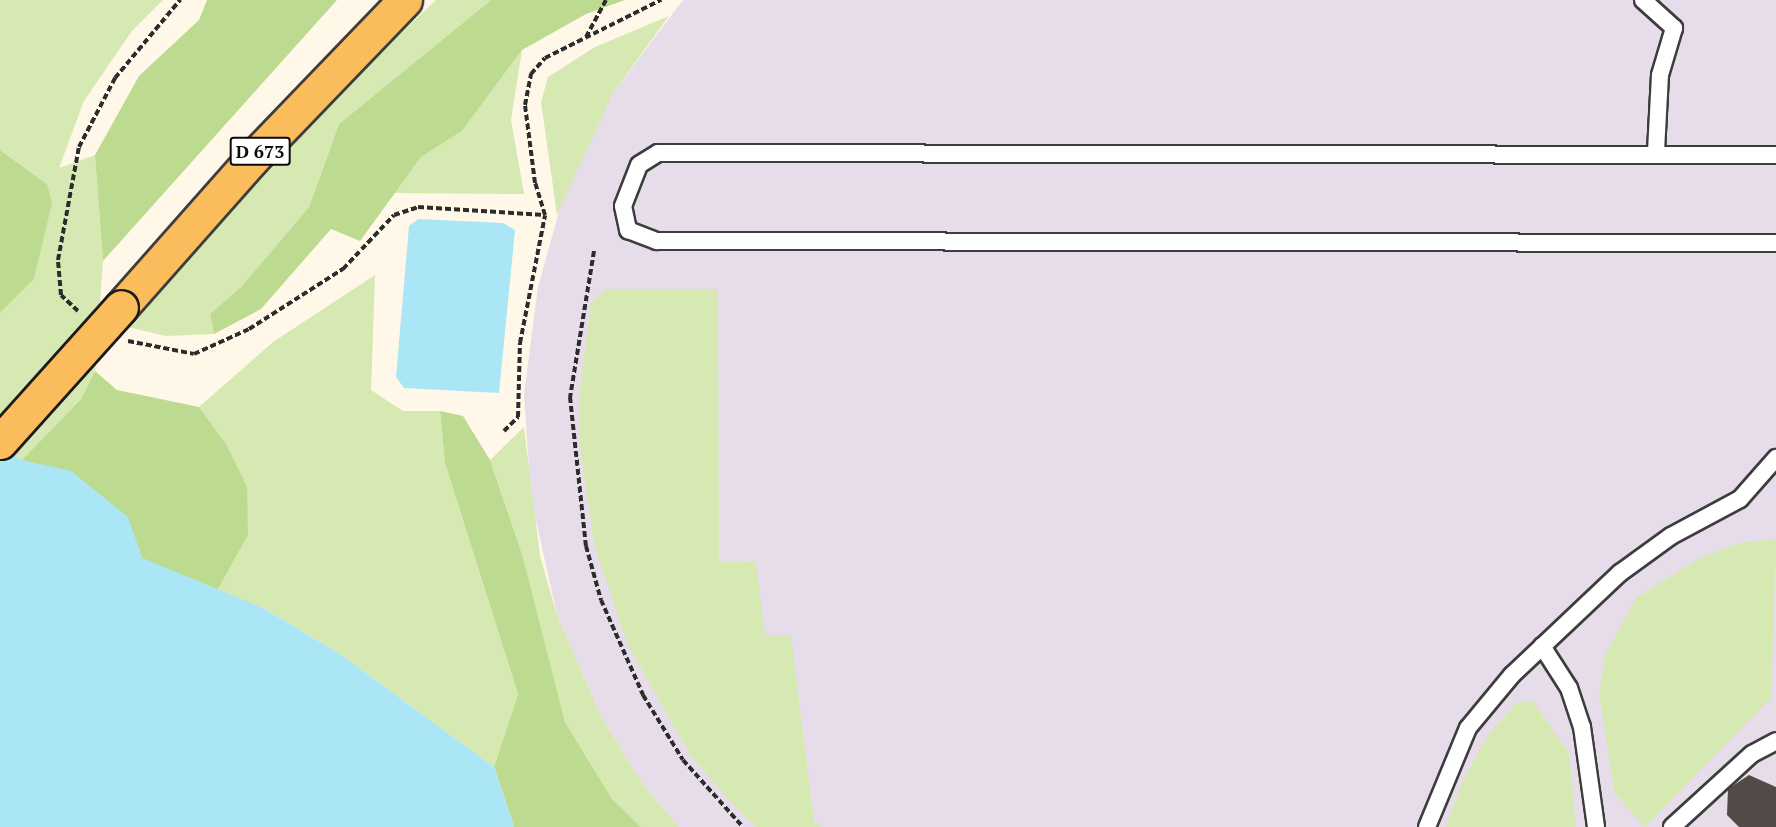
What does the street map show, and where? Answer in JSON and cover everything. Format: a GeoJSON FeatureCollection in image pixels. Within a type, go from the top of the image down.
{"type":"FeatureCollection","features":[{"type":"Feature","properties":{"kind":"main road","name":"D 673"},"geometry":{"type":"LineString","coordinates":[[0,442],[251,160],[405,0]]}},
{"type":"Feature","properties":{"kind":"lane"},"geometry":{"type":"LineString","coordinates":[[1642,0],[1674,28],[1660,75],[1656,152]]}},
{"type":"Feature","properties":{"kind":"lane"},"geometry":{"type":"LineString","coordinates":[[1776,154],[1656,152],[658,153],[639,165],[628,187],[624,221],[638,237],[657,241],[1776,243]]}},
{"type":"Feature","properties":{"kind":"lane"},"geometry":{"type":"LineString","coordinates":[[1427,827],[1468,728],[1542,646],[1646,553],[1740,500],[1776,458]]}},
{"type":"Feature","properties":{"kind":"lane"},"geometry":{"type":"LineString","coordinates":[[1542,646],[1569,688],[1582,727],[1596,827]]}},
{"type":"Feature","properties":{"kind":"lane"},"geometry":{"type":"LineString","coordinates":[[1672,827],[1752,754],[1776,741]]}},
{"type":"Feature","properties":{"kind":"path"},"geometry":{"type":"LineString","coordinates":[[73,308],[61,295],[58,260],[79,147],[115,78],[180,0]]}},
{"type":"Feature","properties":{"kind":"path"},"geometry":{"type":"LineString","coordinates":[[586,38],[606,0]]}},
{"type":"Feature","properties":{"kind":"path"},"geometry":{"type":"LineString","coordinates":[[504,431],[518,417],[520,344],[545,214],[535,183],[525,105],[531,74],[545,58],[661,0]]}},
{"type":"Feature","properties":{"kind":"path"},"geometry":{"type":"LineString","coordinates":[[134,345],[194,354],[249,329],[343,269],[394,214],[418,207],[545,214]]}},
{"type":"Feature","properties":{"kind":"path"},"geometry":{"type":"LineString","coordinates":[[594,251],[570,397],[586,546],[601,600],[643,696],[683,760],[742,827]]}},
{"type":"Feature","properties":{"kind":"shaded area"},"geometry":{"type":"Polygon","coordinates":[[[683,0],[1776,0],[1776,827],[679,827],[645,787],[602,718],[557,615],[531,498],[524,395],[538,287],[565,190],[613,93],[683,0]]]}},
{"type":"Feature","properties":{"kind":"green space"},"geometry":{"type":"Polygon","coordinates":[[[0,0],[163,0],[132,31],[84,101],[59,168],[95,155],[103,261],[95,371],[81,399],[22,460],[0,445],[0,313],[34,279],[47,184],[0,150],[0,0]]]}},
{"type":"Feature","properties":{"kind":"green space"},"geometry":{"type":"Polygon","coordinates":[[[207,0],[337,0],[103,261],[95,155],[139,76],[199,20],[207,0]]]}},
{"type":"Feature","properties":{"kind":"green space"},"geometry":{"type":"Polygon","coordinates":[[[436,0],[491,0],[339,124],[309,207],[242,286],[210,314],[214,334],[166,336],[128,327],[158,286],[329,101],[436,0]]]}},
{"type":"Feature","properties":{"kind":"green space"},"geometry":{"type":"Polygon","coordinates":[[[491,0],[625,0],[586,14],[522,50],[462,131],[421,157],[360,241],[331,229],[261,309],[214,334],[210,314],[242,286],[309,207],[339,124],[491,0]]]}},
{"type":"Feature","properties":{"kind":"green space"},"geometry":{"type":"Polygon","coordinates":[[[669,16],[613,93],[557,215],[541,102],[548,77],[595,47],[669,16]]]}},
{"type":"Feature","properties":{"kind":"green space"},"geometry":{"type":"Polygon","coordinates":[[[522,50],[511,120],[524,194],[394,193],[421,157],[462,131],[522,50]]]}},
{"type":"Feature","properties":{"kind":"green space"},"geometry":{"type":"Polygon","coordinates":[[[0,150],[47,184],[52,203],[34,279],[0,313],[0,150]]]}},
{"type":"Feature","properties":{"kind":"green space"},"geometry":{"type":"Polygon","coordinates":[[[375,275],[371,390],[403,411],[440,411],[445,463],[518,694],[494,767],[340,654],[263,608],[216,593],[248,535],[226,444],[199,407],[273,342],[375,275]]]}},
{"type":"Feature","properties":{"kind":"green space"},"geometry":{"type":"Polygon","coordinates":[[[605,289],[718,289],[719,561],[756,562],[765,635],[791,635],[814,821],[822,827],[756,827],[736,808],[690,755],[628,645],[594,544],[580,446],[579,397],[591,303],[605,289]]]}},
{"type":"Feature","properties":{"kind":"green space"},"geometry":{"type":"Polygon","coordinates":[[[95,371],[117,390],[199,407],[226,444],[247,487],[248,535],[216,593],[142,558],[127,517],[22,460],[81,399],[95,371]]]}},
{"type":"Feature","properties":{"kind":"green space"},"geometry":{"type":"Polygon","coordinates":[[[440,411],[463,416],[490,460],[523,557],[565,722],[612,799],[641,827],[514,827],[494,767],[518,694],[445,463],[440,411]]]}},
{"type":"Feature","properties":{"kind":"green space"},"geometry":{"type":"Polygon","coordinates":[[[524,427],[540,556],[557,615],[602,718],[645,787],[679,827],[641,827],[612,799],[565,722],[523,557],[490,460],[524,427]]]}},
{"type":"Feature","properties":{"kind":"green space"},"geometry":{"type":"Polygon","coordinates":[[[1776,539],[1771,698],[1645,827],[1615,794],[1599,695],[1605,655],[1636,598],[1698,559],[1738,543],[1776,539]]]}},
{"type":"Feature","properties":{"kind":"green space"},"geometry":{"type":"Polygon","coordinates":[[[1532,700],[1569,753],[1576,827],[1446,827],[1463,780],[1488,735],[1516,703],[1532,700]]]}},
{"type":"Feature","properties":{"kind":"water"},"geometry":{"type":"Polygon","coordinates":[[[418,219],[503,223],[515,230],[499,393],[404,388],[396,377],[409,226],[418,219]]]}},
{"type":"Feature","properties":{"kind":"water"},"geometry":{"type":"Polygon","coordinates":[[[0,445],[22,460],[71,471],[128,517],[142,558],[263,608],[340,654],[494,767],[514,827],[0,827],[0,445]]]}},
{"type":"Feature","properties":{"kind":"building"},"geometry":{"type":"Polygon","coordinates":[[[1749,775],[1776,787],[1776,827],[1739,827],[1727,815],[1728,789],[1749,775]]]}}]}
